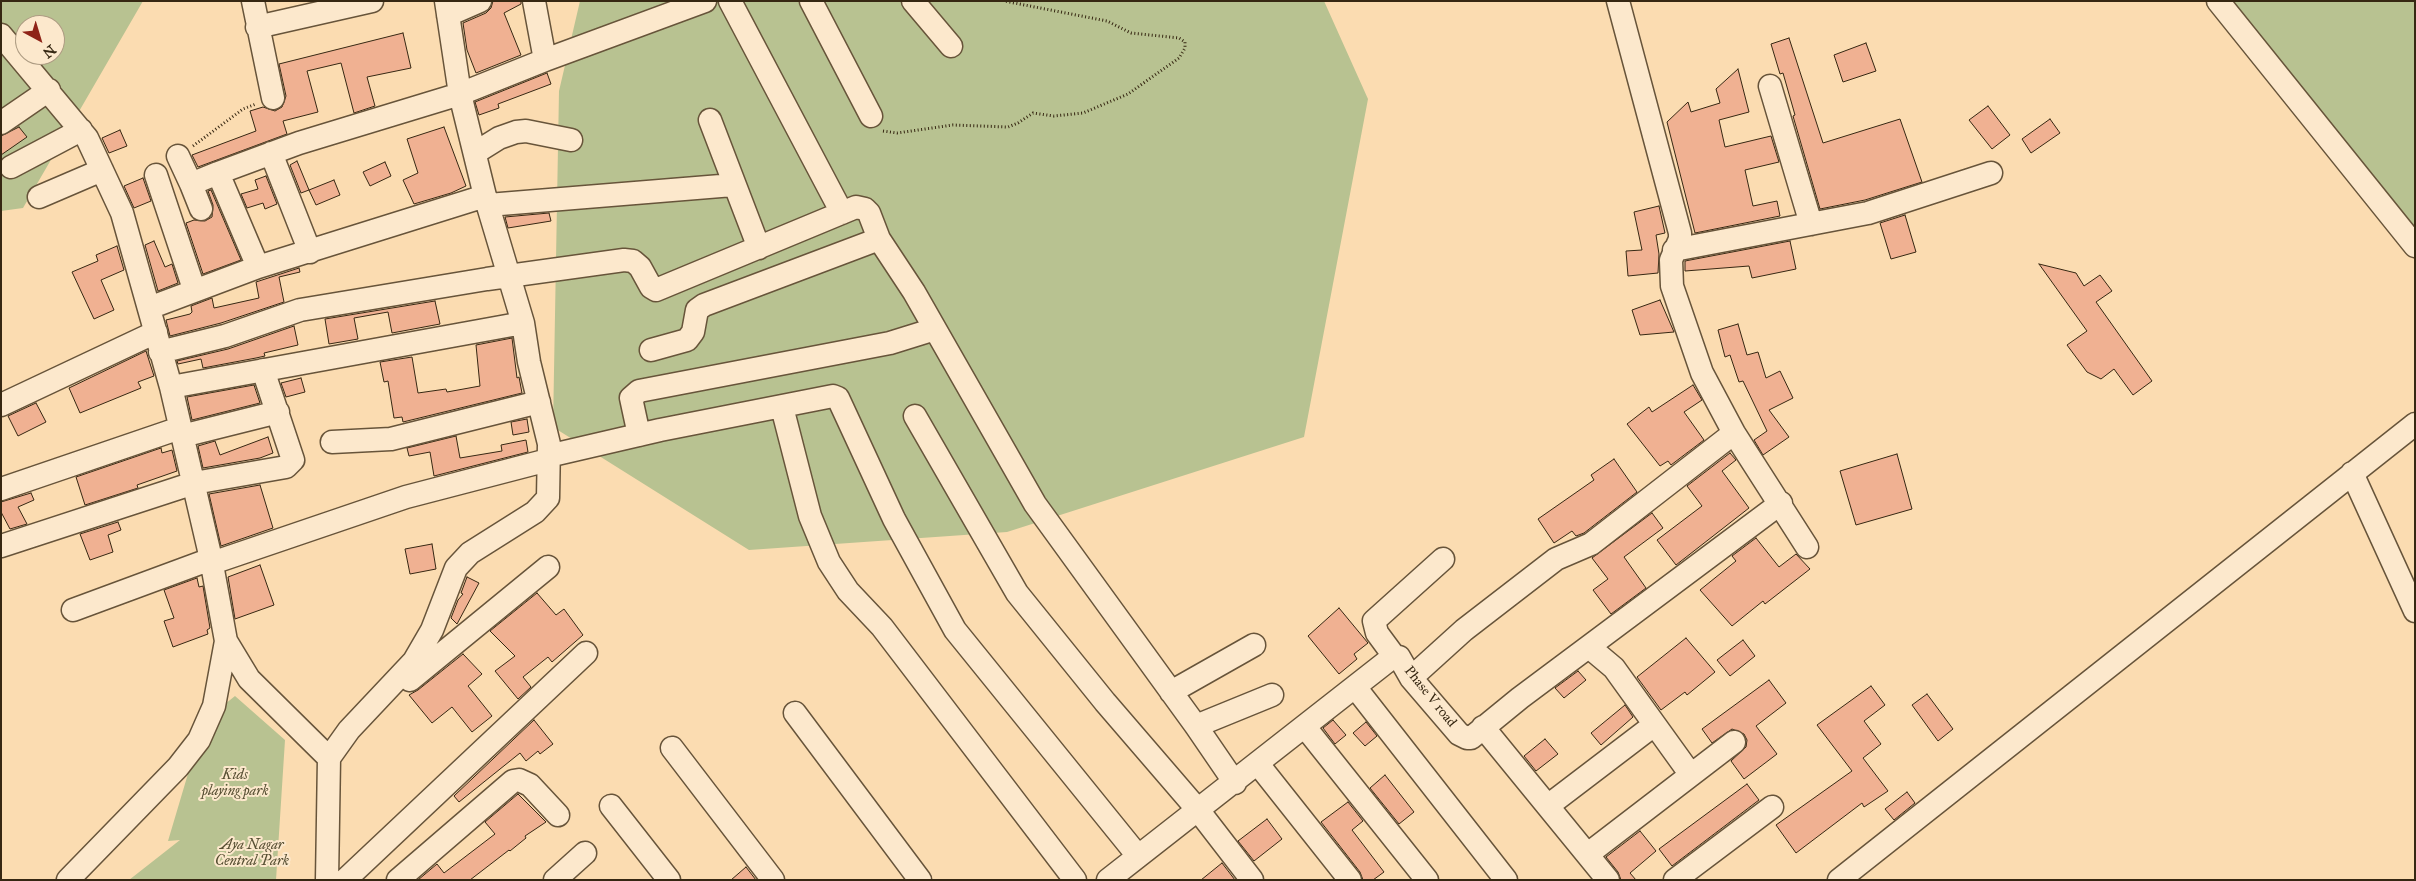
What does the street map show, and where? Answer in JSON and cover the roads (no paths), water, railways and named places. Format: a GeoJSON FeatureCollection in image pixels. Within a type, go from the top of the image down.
{"type":"FeatureCollection","features":[{"type":"Feature","properties":{"kind":"street"},"geometry":{"type":"LineString","coordinates":[[253,1],[273,98]]}},
{"type":"Feature","properties":{"kind":"street"},"geometry":{"type":"LineString","coordinates":[[327,880],[329,758],[349,730],[408,669],[418,656],[432,630],[456,568],[470,553],[544,505],[548,498],[549,444],[522,323],[510,277],[486,201],[460,94],[447,8],[480,1]]}},
{"type":"Feature","properties":{"kind":"street"},"geometry":{"type":"LineString","coordinates":[[534,1],[545,60]]}},
{"type":"Feature","properties":{"kind":"street"},"geometry":{"type":"LineString","coordinates":[[191,184],[270,153],[460,94],[676,6],[705,1]]}},
{"type":"Feature","properties":{"kind":"street"},"geometry":{"type":"LineString","coordinates":[[730,1],[842,213]]}},
{"type":"Feature","properties":{"kind":"street"},"geometry":{"type":"LineString","coordinates":[[811,1],[871,116]]}},
{"type":"Feature","properties":{"kind":"street"},"geometry":{"type":"LineString","coordinates":[[913,1],[951,46]]}},
{"type":"Feature","properties":{"kind":"street"},"geometry":{"type":"LineString","coordinates":[[1618,1],[1680,233],[1680,239],[1674,250],[1670,266],[1672,286],[1702,373],[1734,433],[1808,547]]}},
{"type":"Feature","properties":{"kind":"street"},"geometry":{"type":"LineString","coordinates":[[2218,1],[2415,246]]}},
{"type":"Feature","properties":{"kind":"street"},"geometry":{"type":"LineString","coordinates":[[258,27],[368,2]]}},
{"type":"Feature","properties":{"kind":"street"},"geometry":{"type":"LineString","coordinates":[[5,46],[49,90],[87,138],[122,212],[171,387],[211,561],[226,641],[249,679],[329,758]]}},
{"type":"Feature","properties":{"kind":"street"},"geometry":{"type":"LineString","coordinates":[[1770,86],[1811,224]]}},
{"type":"Feature","properties":{"kind":"street"},"geometry":{"type":"LineString","coordinates":[[1,123],[49,90]]}},
{"type":"Feature","properties":{"kind":"street"},"geometry":{"type":"LineString","coordinates":[[710,120],[733,185],[759,248]]}},
{"type":"Feature","properties":{"kind":"street"},"geometry":{"type":"LineString","coordinates":[[11,167],[81,130]]}},
{"type":"Feature","properties":{"kind":"street"},"geometry":{"type":"LineString","coordinates":[[474,153],[499,138],[516,132],[526,131],[571,140]]}},
{"type":"Feature","properties":{"kind":"street"},"geometry":{"type":"LineString","coordinates":[[270,153],[310,252]]}},
{"type":"Feature","properties":{"kind":"street"},"geometry":{"type":"LineString","coordinates":[[178,156],[201,208]]}},
{"type":"Feature","properties":{"kind":"street"},"geometry":{"type":"LineString","coordinates":[[39,197],[102,170]]}},
{"type":"Feature","properties":{"kind":"street"},"geometry":{"type":"LineString","coordinates":[[218,173],[258,267]]}},
{"type":"Feature","properties":{"kind":"street"},"geometry":{"type":"LineString","coordinates":[[1674,250],[1868,214],[1990,173]]}},
{"type":"Feature","properties":{"kind":"street"},"geometry":{"type":"LineString","coordinates":[[156,175],[194,289]]}},
{"type":"Feature","properties":{"kind":"street"},"geometry":{"type":"LineString","coordinates":[[149,308],[194,289],[258,267],[486,201],[733,185]]}},
{"type":"Feature","properties":{"kind":"street"},"geometry":{"type":"LineString","coordinates":[[171,220],[228,198]]}},
{"type":"Feature","properties":{"kind":"street"},"geometry":{"type":"LineString","coordinates":[[1,405],[158,342],[225,336],[300,310],[510,277],[633,261],[640,267],[651,287],[656,290],[856,207],[865,209],[869,213],[879,239],[914,292],[1035,504],[1172,692],[1235,783]]}},
{"type":"Feature","properties":{"kind":"street"},"geometry":{"type":"LineString","coordinates":[[660,385],[651,344],[686,340],[693,332],[697,310],[704,305],[879,239]]}},
{"type":"Feature","properties":{"kind":"street"},"geometry":{"type":"LineString","coordinates":[[171,387],[522,323]]}},
{"type":"Feature","properties":{"kind":"street"},"geometry":{"type":"LineString","coordinates":[[639,435],[631,398],[639,390],[890,343],[935,329]]}},
{"type":"Feature","properties":{"kind":"street"},"geometry":{"type":"LineString","coordinates":[[1,546],[194,483],[284,467],[291,463],[293,460],[263,370]]}},
{"type":"Feature","properties":{"kind":"street"},"geometry":{"type":"LineString","coordinates":[[73,610],[211,561],[406,497],[639,435],[833,396],[840,400],[894,519],[955,630],[1126,871]]}},
{"type":"Feature","properties":{"kind":"street"},"geometry":{"type":"LineString","coordinates":[[332,442],[391,439],[539,402]]}},
{"type":"Feature","properties":{"kind":"street"},"geometry":{"type":"LineString","coordinates":[[782,407],[810,516],[829,562],[848,591],[882,628],[1075,880]]}},
{"type":"Feature","properties":{"kind":"street"},"geometry":{"type":"LineString","coordinates":[[1,489],[181,432],[278,412]]}},
{"type":"Feature","properties":{"kind":"street"},"geometry":{"type":"LineString","coordinates":[[915,416],[1017,593],[1105,702],[1198,810],[1252,880]]}},
{"type":"Feature","properties":{"kind":"street"},"geometry":{"type":"LineString","coordinates":[[1839,880],[2415,424]]}},
{"type":"Feature","properties":{"kind":"street"},"geometry":{"type":"LineString","coordinates":[[1411,678],[1464,630],[1556,559],[1591,544],[1734,433]]}},
{"type":"Feature","properties":{"kind":"street"},"geometry":{"type":"LineString","coordinates":[[2352,474],[2415,611]]}},
{"type":"Feature","properties":{"kind":"street","name":"Phase V road"},"geometry":{"type":"LineString","coordinates":[[1126,871],[1198,810],[1235,783],[1394,656],[1399,657],[1411,678],[1459,734],[1471,738],[1483,727],[1781,503]]}},
{"type":"Feature","properties":{"kind":"street"},"geometry":{"type":"LineString","coordinates":[[1394,656],[1376,633],[1374,621],[1443,559]]}},
{"type":"Feature","properties":{"kind":"street"},"geometry":{"type":"LineString","coordinates":[[349,730],[548,567]]}},
{"type":"Feature","properties":{"kind":"street"},"geometry":{"type":"LineString","coordinates":[[68,880],[178,767],[199,740],[214,706],[226,641]]}},
{"type":"Feature","properties":{"kind":"street"},"geometry":{"type":"LineString","coordinates":[[1172,692],[1254,645]]}},
{"type":"Feature","properties":{"kind":"street"},"geometry":{"type":"LineString","coordinates":[[1589,647],[1614,668],[1691,775]]}},
{"type":"Feature","properties":{"kind":"street"},"geometry":{"type":"LineString","coordinates":[[345,880],[586,653]]}},
{"type":"Feature","properties":{"kind":"street"},"geometry":{"type":"LineString","coordinates":[[1355,687],[1506,880]]}},
{"type":"Feature","properties":{"kind":"street"},"geometry":{"type":"LineString","coordinates":[[1196,726],[1272,695]]}},
{"type":"Feature","properties":{"kind":"street"},"geometry":{"type":"LineString","coordinates":[[795,713],[920,880]]}},
{"type":"Feature","properties":{"kind":"street"},"geometry":{"type":"LineString","coordinates":[[1549,805],[1654,725]]}},
{"type":"Feature","properties":{"kind":"street"},"geometry":{"type":"LineString","coordinates":[[1305,727],[1427,880]]}},
{"type":"Feature","properties":{"kind":"street"},"geometry":{"type":"LineString","coordinates":[[1483,727],[1549,805],[1608,880]]}},
{"type":"Feature","properties":{"kind":"street"},"geometry":{"type":"LineString","coordinates":[[1588,854],[1734,742]]}},
{"type":"Feature","properties":{"kind":"street"},"geometry":{"type":"LineString","coordinates":[[672,748],[773,880]]}},
{"type":"Feature","properties":{"kind":"street"},"geometry":{"type":"LineString","coordinates":[[1258,764],[1350,880]]}},
{"type":"Feature","properties":{"kind":"street"},"geometry":{"type":"LineString","coordinates":[[398,880],[513,782],[519,780],[530,785],[558,815]]}},
{"type":"Feature","properties":{"kind":"street"},"geometry":{"type":"LineString","coordinates":[[611,806],[669,880]]}},
{"type":"Feature","properties":{"kind":"street"},"geometry":{"type":"LineString","coordinates":[[1675,880],[1772,808]]}},
{"type":"Feature","properties":{"kind":"street"},"geometry":{"type":"LineString","coordinates":[[555,880],[584,854]]}},
{"type":"Feature","properties":{"kind":"park label","name":"Kids playing park"},"geometry":{"type":"Point","coordinates":[235,784]}},
{"type":"Feature","properties":{"kind":"park label","name":"Aya Nagar Central Park"},"geometry":{"type":"Point","coordinates":[252,854]}}]}
